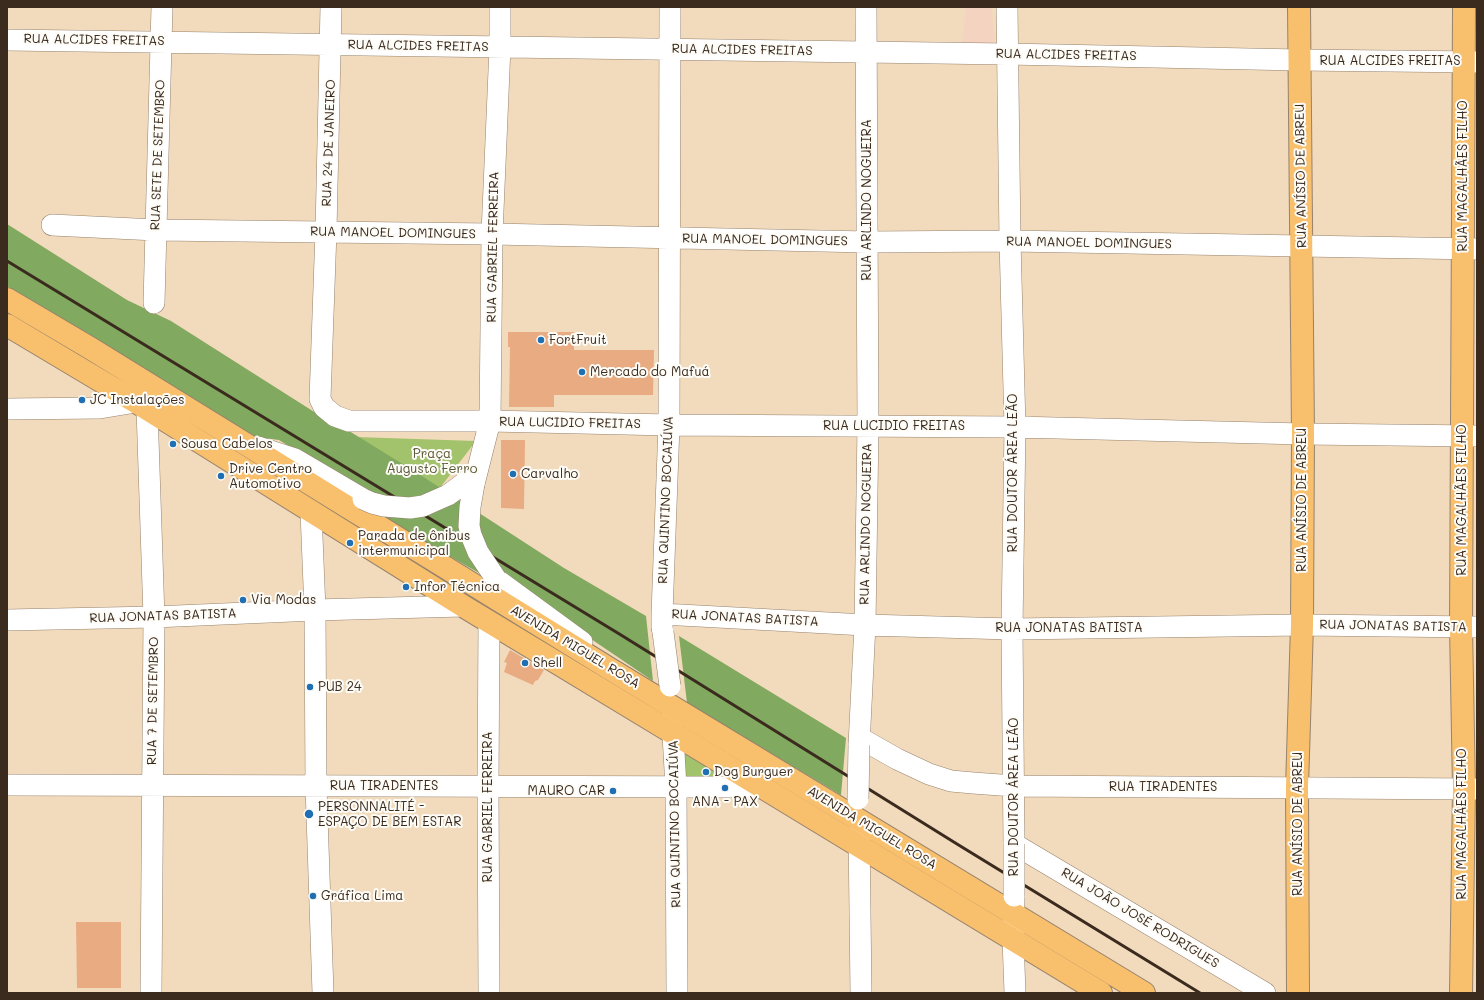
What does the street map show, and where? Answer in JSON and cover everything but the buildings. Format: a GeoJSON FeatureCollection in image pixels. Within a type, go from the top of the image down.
{"type":"FeatureCollection","features":[{"type":"Feature","properties":{"kind":"main road","name":"RUA ANÍSIO DE ABREU"},"geometry":{"type":"LineString","coordinates":[[1298,993],[1297,787],[1302,625],[1303,434],[1299,7]]}},
{"type":"Feature","properties":{"kind":"main road","name":"RUA MAGALHÃES FILHO"},"geometry":{"type":"LineString","coordinates":[[1461,993],[1470,789],[1470,62],[1464,7]]}},
{"type":"Feature","properties":{"kind":"main road","name":"AVENIDA MIGUEL ROSA"},"geometry":{"type":"LineString","coordinates":[[7,299],[90,348],[610,669],[670,696],[1014,905],[1144,993]]}},
{"type":"Feature","properties":{"kind":"main road","name":"AVENIDA MIGUEL ROSA"},"geometry":{"type":"LineString","coordinates":[[7,325],[79,367],[489,622],[1101,993]]}},
{"type":"Feature","properties":{"kind":"main road"},"geometry":{"type":"LineString","coordinates":[[79,367],[90,348]]}},
{"type":"Feature","properties":{"kind":"street","name":"RUA SETE DE SETEMBRO"},"geometry":{"type":"LineString","coordinates":[[154,304],[162,7]]}},
{"type":"Feature","properties":{"kind":"street","name":"RUA 24 DE JANEIRO"},"geometry":{"type":"LineString","coordinates":[[320,399],[326,231],[331,7]]}},
{"type":"Feature","properties":{"kind":"street","name":"RUA GABRIEL FERREIRA"},"geometry":{"type":"LineString","coordinates":[[500,7],[500,47],[492,234],[490,421],[473,478],[469,511],[469,526],[478,552],[496,579],[576,637],[592,650],[610,669]]}},
{"type":"Feature","properties":{"kind":"street","name":"RUA QUINTINO BOCAIÚVA"},"geometry":{"type":"LineString","coordinates":[[670,7],[669,425],[662,623],[670,696],[676,787],[677,993]]}},
{"type":"Feature","properties":{"kind":"street","name":"RUA ARLINDO NOGUEIRA"},"geometry":{"type":"LineString","coordinates":[[861,993],[860,846],[858,810],[859,741],[865,625],[868,426],[868,242],[865,52],[866,7]]}},
{"type":"Feature","properties":{"kind":"street","name":"RUA DOUTOR ÁREA LEÃO"},"geometry":{"type":"LineString","coordinates":[[1007,7],[1010,241],[1015,426],[1012,629],[1014,786],[1013,939],[1015,993]]}},
{"type":"Feature","properties":{"kind":"street","name":"RUA ALCIDES FREITAS"},"geometry":{"type":"LineString","coordinates":[[7,40],[161,41],[331,45],[1470,62]]}},
{"type":"Feature","properties":{"kind":"street","name":"RUA MANOEL DOMINGUES"},"geometry":{"type":"LineString","coordinates":[[52,225],[156,230],[326,231],[669,239],[868,242],[1010,241],[1470,249]]}},
{"type":"Feature","properties":{"kind":"street","name":"RUA LUCIDIO FREITAS"},"geometry":{"type":"LineString","coordinates":[[320,399],[324,407],[335,416],[349,421],[490,421],[669,425],[1015,426],[1303,434],[1470,436]]}},
{"type":"Feature","properties":{"kind":"street"},"geometry":{"type":"LineString","coordinates":[[7,409],[141,406]]}},
{"type":"Feature","properties":{"kind":"street","name":"RUA 7 DE SETEMBRO"},"geometry":{"type":"LineString","coordinates":[[141,406],[154,617],[151,993]]}},
{"type":"Feature","properties":{"kind":"street"},"geometry":{"type":"LineString","coordinates":[[243,442],[295,459],[363,499],[384,506],[410,508],[423,506],[448,495],[473,478]]}},
{"type":"Feature","properties":{"kind":"street"},"geometry":{"type":"LineString","coordinates":[[311,512],[315,610],[316,786],[323,993]]}},
{"type":"Feature","properties":{"kind":"street","name":"RUA JONATAS BATISTA"},"geometry":{"type":"LineString","coordinates":[[7,620],[154,617],[315,610],[463,606]]}},
{"type":"Feature","properties":{"kind":"street","name":"RUA GABRIEL FERREIRA"},"geometry":{"type":"LineString","coordinates":[[489,622],[489,993]]}},
{"type":"Feature","properties":{"kind":"street","name":"RUA JONATAS BATISTA"},"geometry":{"type":"LineString","coordinates":[[662,623],[865,625],[1012,629],[1302,625],[1469,627]]}},
{"type":"Feature","properties":{"kind":"street","name":"RUA TIRADENTES"},"geometry":{"type":"LineString","coordinates":[[859,741],[929,774],[951,781],[1014,786],[1470,789]]}},
{"type":"Feature","properties":{"kind":"street","name":"RUA TIRADENTES"},"geometry":{"type":"LineString","coordinates":[[7,785],[761,786]]}},
{"type":"Feature","properties":{"kind":"street","name":"RUA JOÃO JOSÉ RODRIGUES"},"geometry":{"type":"LineString","coordinates":[[1014,844],[1265,993]]}},
{"type":"Feature","properties":{"kind":"shaded area"},"geometry":{"type":"Polygon","coordinates":[[[966,7],[992,7],[994,43],[962,43],[966,7]]]}},
{"type":"Feature","properties":{"kind":"shaded area"},"geometry":{"type":"Polygon","coordinates":[[[1472,339],[1477,339],[1477,425],[1471,425],[1472,339]]]}},
{"type":"Feature","properties":{"kind":"green space"},"geometry":{"type":"Polygon","coordinates":[[[7,224],[127,300],[171,321],[319,415],[341,426],[422,476],[564,568],[646,616],[653,681],[513,586],[497,572],[479,573],[374,513],[371,497],[279,440],[256,437],[7,286],[7,224]]]}},
{"type":"Feature","properties":{"kind":"green space","name":"Praça Augusto Ferro"},"geometry":{"type":"Polygon","coordinates":[[[356,437],[476,441],[436,493],[356,437]]]}},
{"type":"Feature","properties":{"kind":"green space"},"geometry":{"type":"Polygon","coordinates":[[[679,636],[846,738],[841,795],[687,703],[679,636]]]}},
{"type":"Feature","properties":{"kind":"green space"},"geometry":{"type":"Polygon","coordinates":[[[685,752],[723,775],[722,778],[682,780],[685,752]]]}},
{"type":"Feature","properties":{"kind":"railway"},"geometry":{"type":"LineString","coordinates":[[7,261],[621,635],[1200,993]]}},
{"type":"Feature","properties":{"kind":"place","name":"FortFruit"},"geometry":{"type":"Point","coordinates":[541,340]}},
{"type":"Feature","properties":{"kind":"place","name":"Mercado do Mafuá"},"geometry":{"type":"Point","coordinates":[582,372]}},
{"type":"Feature","properties":{"kind":"place","name":"JC Instalações"},"geometry":{"type":"Point","coordinates":[82,400]}},
{"type":"Feature","properties":{"kind":"place","name":"Sousa Cabelos"},"geometry":{"type":"Point","coordinates":[173,444]}},
{"type":"Feature","properties":{"kind":"place","name":"Carvalho"},"geometry":{"type":"Point","coordinates":[513,474]}},
{"type":"Feature","properties":{"kind":"place","name":"Drive Centro Automotivo"},"geometry":{"type":"Point","coordinates":[221,476]}},
{"type":"Feature","properties":{"kind":"place","name":"Parada de ônibus intermunicipal"},"geometry":{"type":"Point","coordinates":[350,543]}},
{"type":"Feature","properties":{"kind":"place","name":"Infor Técnica"},"geometry":{"type":"Point","coordinates":[406,587]}},
{"type":"Feature","properties":{"kind":"place","name":"Via Modas"},"geometry":{"type":"Point","coordinates":[243,600]}},
{"type":"Feature","properties":{"kind":"place","name":"Shell"},"geometry":{"type":"Point","coordinates":[525,663]}},
{"type":"Feature","properties":{"kind":"place","name":"PUB 24"},"geometry":{"type":"Point","coordinates":[310,687]}},
{"type":"Feature","properties":{"kind":"place","name":"Dog Burguer"},"geometry":{"type":"Point","coordinates":[706,772]}},
{"type":"Feature","properties":{"kind":"place","name":"ANA - PAX"},"geometry":{"type":"Point","coordinates":[725,788]}},
{"type":"Feature","properties":{"kind":"place","name":"MAURO CAR"},"geometry":{"type":"Point","coordinates":[613,791]}},
{"type":"Feature","properties":{"kind":"place","name":"PERSONNALITÉ - ESPAÇO DE BEM ESTAR"},"geometry":{"type":"Point","coordinates":[309,814]}},
{"type":"Feature","properties":{"kind":"place","name":"Gráfica Lima"},"geometry":{"type":"Point","coordinates":[313,896]}}]}
